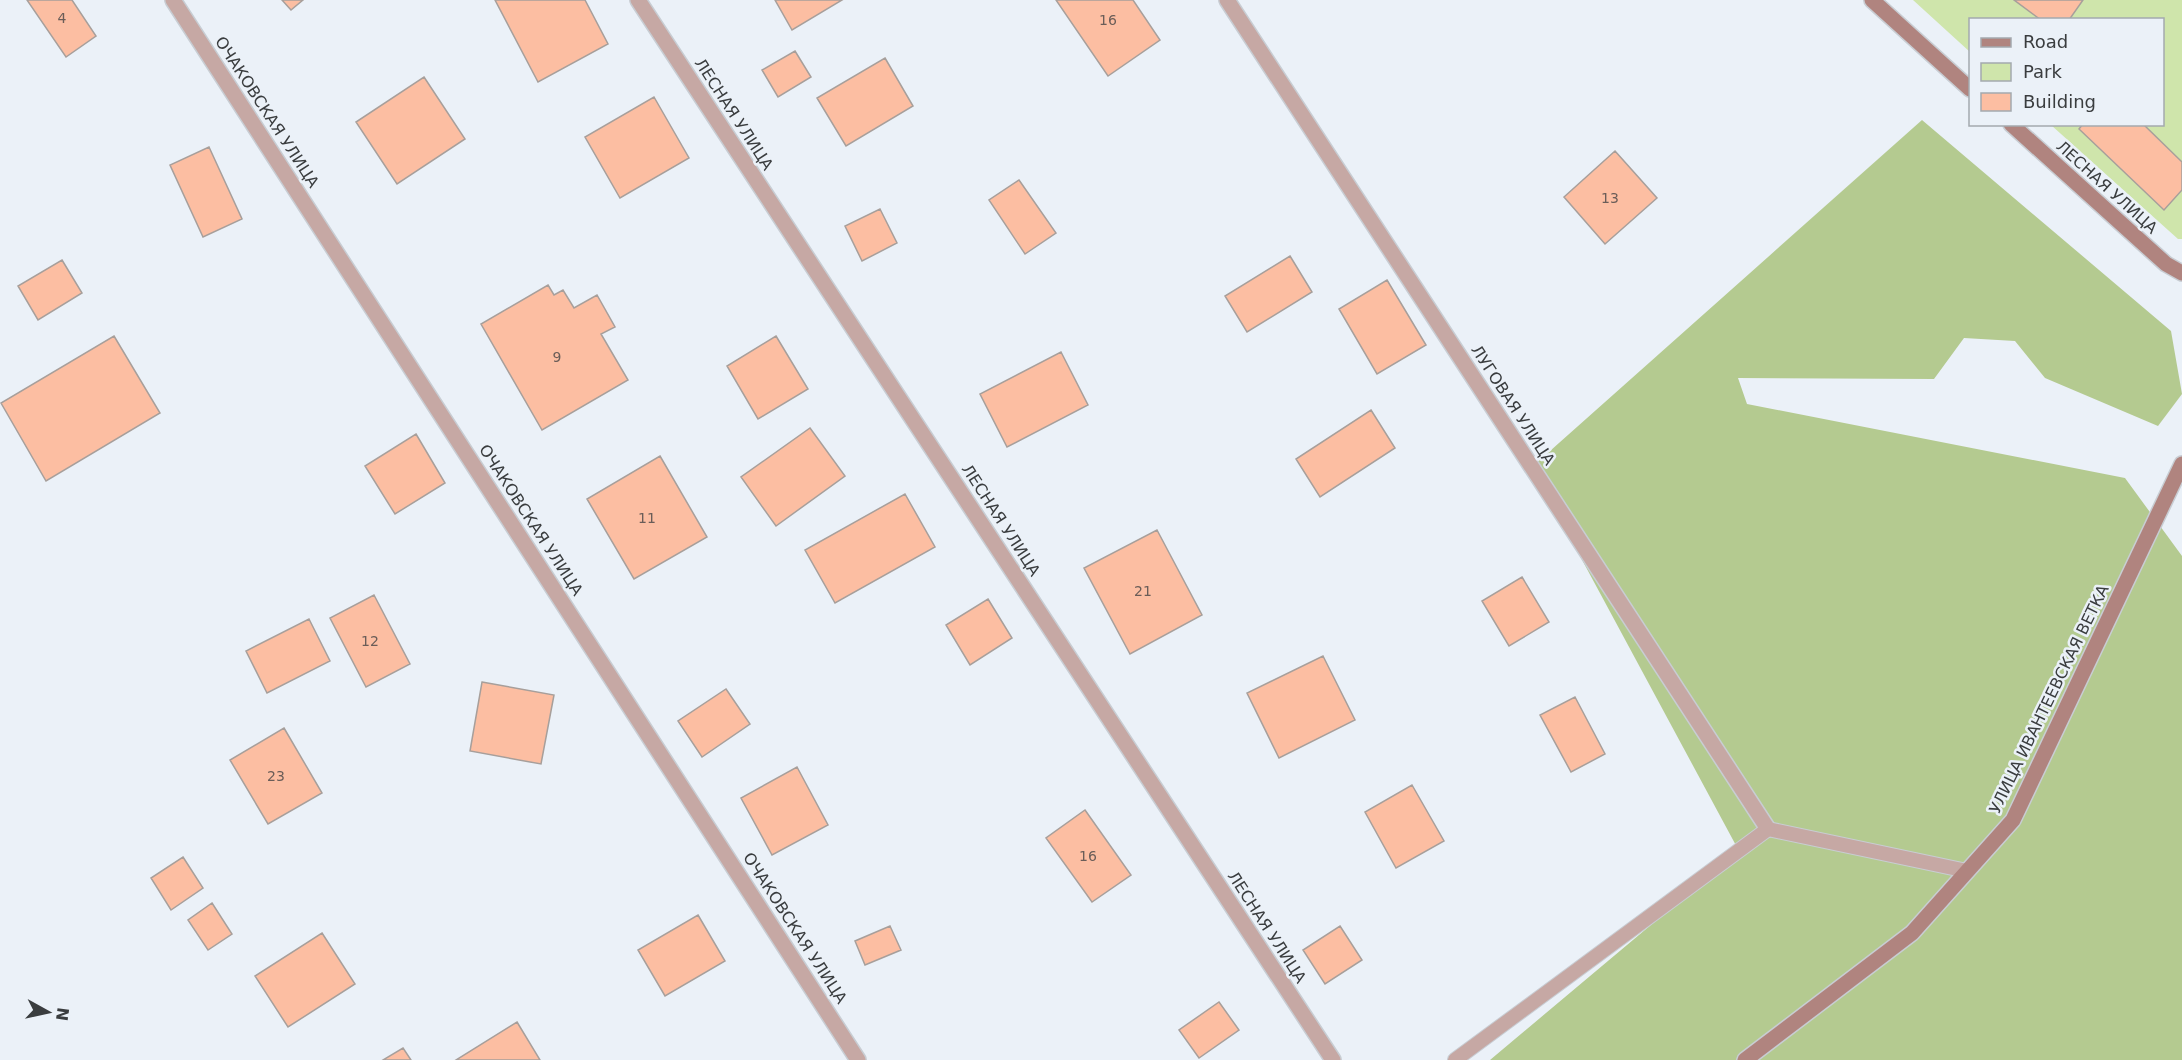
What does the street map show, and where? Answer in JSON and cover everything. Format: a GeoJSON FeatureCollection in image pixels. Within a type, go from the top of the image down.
{"type":"FeatureCollection","features":[{"type":"Feature","properties":{"kind":"main road"},"geometry":{"type":"LineString","coordinates":[[1872,0],[1969,86]]}},
{"type":"Feature","properties":{"kind":"main road","name":"ЛЕСНАЯ УЛИЦА"},"geometry":{"type":"LineString","coordinates":[[2013,126],[2166,264],[2182,273]]}},
{"type":"Feature","properties":{"kind":"main road","name":"УЛИЦА ИВАНТЕЕВСКАЯ ВЕТКА"},"geometry":{"type":"LineString","coordinates":[[1745,1060],[1912,933],[2013,820],[2182,464]]}},
{"type":"Feature","properties":{"kind":"street","name":"ОЧАКОВСКАЯ УЛИЦА"},"geometry":{"type":"LineString","coordinates":[[173,0],[858,1060]]}},
{"type":"Feature","properties":{"kind":"street","name":"ЛЕСНАЯ УЛИЦА"},"geometry":{"type":"LineString","coordinates":[[638,0],[1333,1060]]}},
{"type":"Feature","properties":{"kind":"street","name":"ЛУГОВАЯ УЛИЦА"},"geometry":{"type":"LineString","coordinates":[[1227,0],[1768,829]]}},
{"type":"Feature","properties":{"kind":"lane"},"geometry":{"type":"LineString","coordinates":[[1455,1060],[1768,829],[1967,871]]}},
{"type":"Feature","properties":{"kind":"green space"},"geometry":{"type":"Polygon","coordinates":[[[1913,0],[2182,0],[2182,239],[2178,239],[2052,126],[2164,126],[2164,18],[1969,18],[1969,51],[1913,0]]]}},
{"type":"Feature","properties":{"kind":"green space"},"geometry":{"type":"Polygon","coordinates":[[[1922,120],[2171,331],[2182,394],[2158,426],[2045,378],[2015,341],[1964,338],[1934,379],[1738,378],[1747,404],[2125,478],[2182,556],[2182,1060],[1490,1060],[1739,851],[1532,467],[1922,120]]]}},
{"type":"Feature","properties":{"kind":"building"},"geometry":{"type":"Polygon","coordinates":[[[27,0],[72,0],[96,36],[66,57],[27,0]]]}},
{"type":"Feature","properties":{"kind":"building"},"geometry":{"type":"Polygon","coordinates":[[[282,0],[303,0],[291,10],[282,0]]]}},
{"type":"Feature","properties":{"kind":"building"},"geometry":{"type":"Polygon","coordinates":[[[495,0],[585,0],[608,44],[538,82],[495,0]]]}},
{"type":"Feature","properties":{"kind":"building"},"geometry":{"type":"Polygon","coordinates":[[[775,0],[842,0],[792,30],[775,0]]]}},
{"type":"Feature","properties":{"kind":"building"},"geometry":{"type":"Polygon","coordinates":[[[1056,0],[1133,0],[1160,40],[1108,76],[1056,0]]]}},
{"type":"Feature","properties":{"kind":"building"},"geometry":{"type":"Polygon","coordinates":[[[2014,0],[2083,0],[2070,18],[2038,18],[2014,0]]]}},
{"type":"Feature","properties":{"kind":"building"},"geometry":{"type":"Polygon","coordinates":[[[795,51],[811,77],[778,97],[762,70],[795,51]]]}},
{"type":"Feature","properties":{"kind":"building"},"geometry":{"type":"Polygon","coordinates":[[[885,58],[913,106],[846,146],[817,98],[885,58]]]}},
{"type":"Feature","properties":{"kind":"building"},"geometry":{"type":"Polygon","coordinates":[[[424,77],[465,139],[397,184],[356,122],[424,77]]]}},
{"type":"Feature","properties":{"kind":"building"},"geometry":{"type":"Polygon","coordinates":[[[654,97],[689,158],[620,198],[585,137],[654,97]]]}},
{"type":"Feature","properties":{"kind":"building"},"geometry":{"type":"Polygon","coordinates":[[[2081,126],[2145,126],[2182,162],[2182,190],[2164,210],[2079,129],[2081,126]]]}},
{"type":"Feature","properties":{"kind":"building"},"geometry":{"type":"Polygon","coordinates":[[[209,147],[242,219],[203,237],[170,165],[209,147]]]}},
{"type":"Feature","properties":{"kind":"building"},"geometry":{"type":"Polygon","coordinates":[[[1615,151],[1657,198],[1605,244],[1564,197],[1615,151]]]}},
{"type":"Feature","properties":{"kind":"building"},"geometry":{"type":"Polygon","coordinates":[[[1019,180],[1056,233],[1025,254],[989,200],[1019,180]]]}},
{"type":"Feature","properties":{"kind":"building"},"geometry":{"type":"Polygon","coordinates":[[[880,209],[897,243],[862,261],[845,226],[880,209]]]}},
{"type":"Feature","properties":{"kind":"building"},"geometry":{"type":"Polygon","coordinates":[[[1290,256],[1312,292],[1247,332],[1225,296],[1290,256]]]}},
{"type":"Feature","properties":{"kind":"building"},"geometry":{"type":"Polygon","coordinates":[[[62,260],[82,293],[38,320],[18,286],[62,260]]]}},
{"type":"Feature","properties":{"kind":"building"},"geometry":{"type":"Polygon","coordinates":[[[1387,280],[1426,345],[1377,374],[1339,309],[1387,280]]]}},
{"type":"Feature","properties":{"kind":"building"},"geometry":{"type":"Polygon","coordinates":[[[548,285],[554,295],[563,290],[574,308],[597,295],[615,327],[601,334],[628,380],[542,430],[481,324],[548,285]]]}},
{"type":"Feature","properties":{"kind":"building"},"geometry":{"type":"Polygon","coordinates":[[[114,336],[160,413],[46,481],[1,403],[114,336]]]}},
{"type":"Feature","properties":{"kind":"building"},"geometry":{"type":"Polygon","coordinates":[[[776,336],[808,389],[758,419],[727,366],[776,336]]]}},
{"type":"Feature","properties":{"kind":"building"},"geometry":{"type":"Polygon","coordinates":[[[1061,352],[1088,405],[1007,447],[980,394],[1061,352]]]}},
{"type":"Feature","properties":{"kind":"building"},"geometry":{"type":"Polygon","coordinates":[[[1371,410],[1395,448],[1320,497],[1296,459],[1371,410]]]}},
{"type":"Feature","properties":{"kind":"building"},"geometry":{"type":"Polygon","coordinates":[[[810,428],[845,476],[776,526],[741,477],[810,428]]]}},
{"type":"Feature","properties":{"kind":"building"},"geometry":{"type":"Polygon","coordinates":[[[416,434],[445,483],[395,514],[365,466],[416,434]]]}},
{"type":"Feature","properties":{"kind":"building"},"geometry":{"type":"Polygon","coordinates":[[[660,456],[707,537],[634,579],[587,499],[660,456]]]}},
{"type":"Feature","properties":{"kind":"building"},"geometry":{"type":"Polygon","coordinates":[[[905,494],[935,547],[835,603],[805,550],[905,494]]]}},
{"type":"Feature","properties":{"kind":"building"},"geometry":{"type":"Polygon","coordinates":[[[1157,530],[1202,615],[1130,654],[1084,568],[1157,530]]]}},
{"type":"Feature","properties":{"kind":"building"},"geometry":{"type":"Polygon","coordinates":[[[1522,577],[1549,622],[1509,646],[1482,601],[1522,577]]]}},
{"type":"Feature","properties":{"kind":"building"},"geometry":{"type":"Polygon","coordinates":[[[374,595],[410,664],[366,687],[330,618],[374,595]]]}},
{"type":"Feature","properties":{"kind":"building"},"geometry":{"type":"Polygon","coordinates":[[[988,599],[1012,638],[970,665],[946,625],[988,599]]]}},
{"type":"Feature","properties":{"kind":"building"},"geometry":{"type":"Polygon","coordinates":[[[309,619],[330,661],[267,693],[246,651],[309,619]]]}},
{"type":"Feature","properties":{"kind":"building"},"geometry":{"type":"Polygon","coordinates":[[[1323,656],[1355,720],[1279,758],[1247,693],[1323,656]]]}},
{"type":"Feature","properties":{"kind":"building"},"geometry":{"type":"Polygon","coordinates":[[[482,682],[554,695],[541,764],[470,751],[482,682]]]}},
{"type":"Feature","properties":{"kind":"building"},"geometry":{"type":"Polygon","coordinates":[[[726,689],[750,724],[702,757],[678,721],[726,689]]]}},
{"type":"Feature","properties":{"kind":"building"},"geometry":{"type":"Polygon","coordinates":[[[1575,697],[1605,754],[1571,772],[1540,715],[1575,697]]]}},
{"type":"Feature","properties":{"kind":"building"},"geometry":{"type":"Polygon","coordinates":[[[284,728],[322,793],[268,824],[230,760],[284,728]]]}},
{"type":"Feature","properties":{"kind":"building"},"geometry":{"type":"Polygon","coordinates":[[[797,767],[828,825],[772,855],[741,798],[797,767]]]}},
{"type":"Feature","properties":{"kind":"building"},"geometry":{"type":"Polygon","coordinates":[[[1412,785],[1444,841],[1396,868],[1365,812],[1412,785]]]}},
{"type":"Feature","properties":{"kind":"building"},"geometry":{"type":"Polygon","coordinates":[[[1085,810],[1131,875],[1092,902],[1046,838],[1085,810]]]}},
{"type":"Feature","properties":{"kind":"building"},"geometry":{"type":"Polygon","coordinates":[[[183,857],[203,888],[171,910],[151,878],[183,857]]]}},
{"type":"Feature","properties":{"kind":"building"},"geometry":{"type":"Polygon","coordinates":[[[212,903],[232,934],[208,950],[188,920],[212,903]]]}},
{"type":"Feature","properties":{"kind":"building"},"geometry":{"type":"Polygon","coordinates":[[[698,915],[725,961],[665,996],[638,950],[698,915]]]}},
{"type":"Feature","properties":{"kind":"building"},"geometry":{"type":"Polygon","coordinates":[[[890,926],[901,950],[865,965],[855,941],[890,926]]]}},
{"type":"Feature","properties":{"kind":"building"},"geometry":{"type":"Polygon","coordinates":[[[1340,926],[1362,960],[1325,984],[1303,950],[1340,926]]]}},
{"type":"Feature","properties":{"kind":"building"},"geometry":{"type":"Polygon","coordinates":[[[322,933],[355,984],[288,1027],[255,976],[322,933]]]}},
{"type":"Feature","properties":{"kind":"building"},"geometry":{"type":"Polygon","coordinates":[[[1219,1002],[1239,1030],[1199,1058],[1179,1030],[1219,1002]]]}},
{"type":"Feature","properties":{"kind":"building"},"geometry":{"type":"Polygon","coordinates":[[[517,1022],[540,1060],[456,1060],[517,1022]]]}},
{"type":"Feature","properties":{"kind":"building"},"geometry":{"type":"Polygon","coordinates":[[[403,1048],[411,1060],[383,1060],[403,1048]]]}}]}
